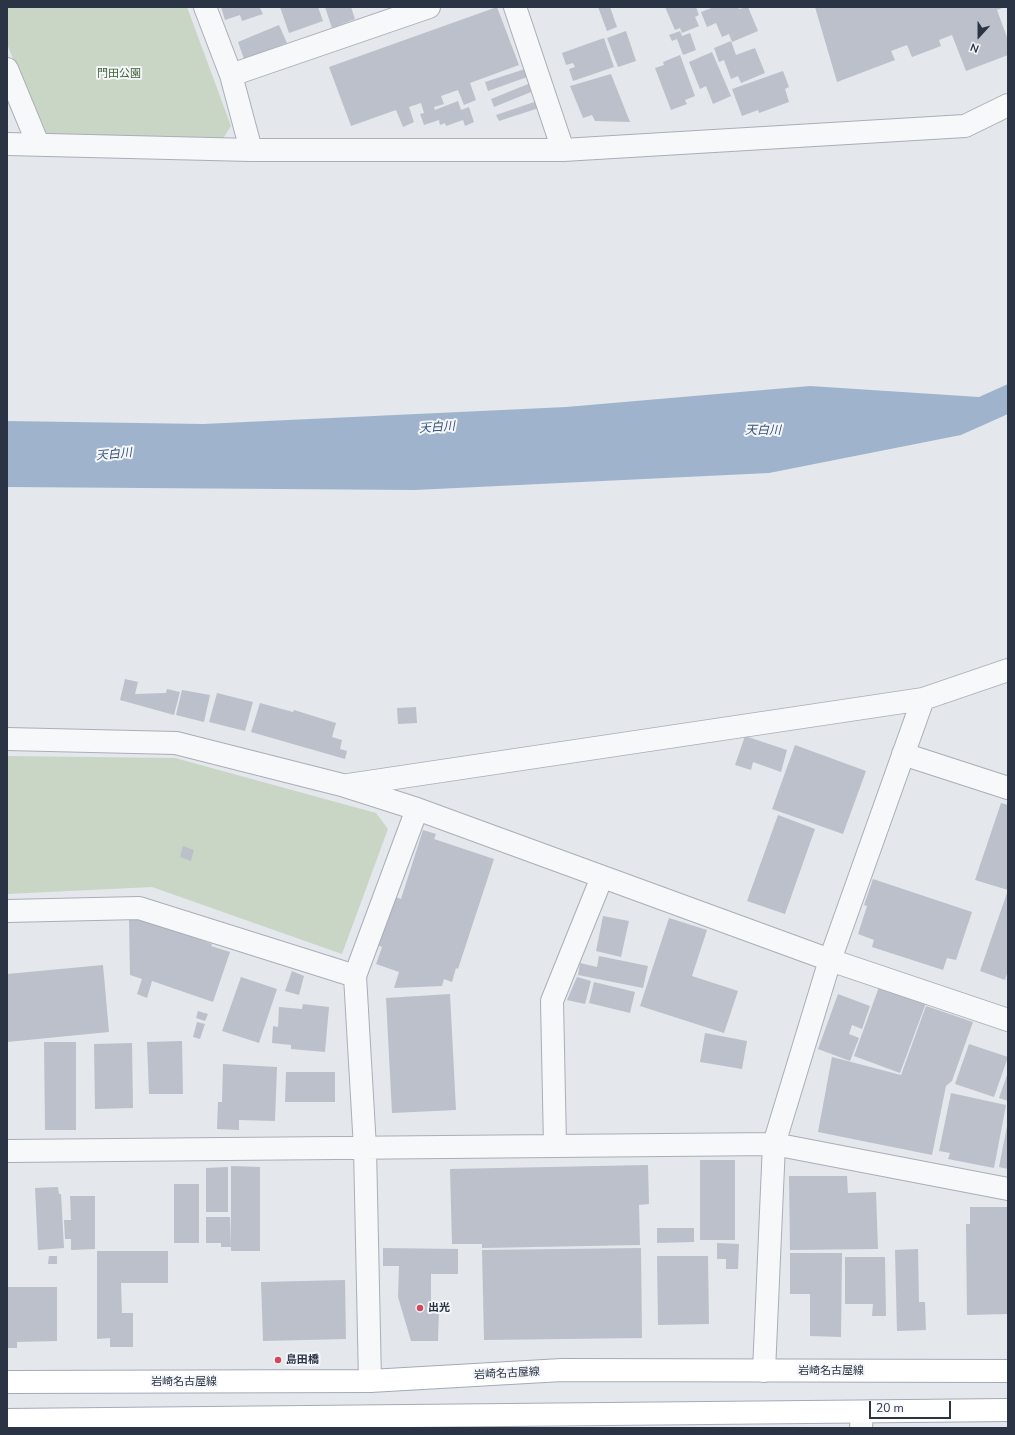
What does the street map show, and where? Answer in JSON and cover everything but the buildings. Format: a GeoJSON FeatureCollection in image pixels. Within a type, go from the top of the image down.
{"type":"FeatureCollection","features":[{"type":"Feature","properties":{"kind":"main road","name":"岩崎名古屋線"},"geometry":{"type":"LineString","coordinates":[[7,1382],[370,1382],[562,1370],[1008,1371]]}},
{"type":"Feature","properties":{"kind":"main road"},"geometry":{"type":"LineString","coordinates":[[7,1420],[208,1423],[861,1420],[1008,1410]]}},
{"type":"Feature","properties":{"kind":"street"},"geometry":{"type":"LineString","coordinates":[[206,7],[231,75],[251,150]]}},
{"type":"Feature","properties":{"kind":"street"},"geometry":{"type":"LineString","coordinates":[[231,75],[429,7]]}},
{"type":"Feature","properties":{"kind":"street"},"geometry":{"type":"LineString","coordinates":[[515,7],[563,150]]}},
{"type":"Feature","properties":{"kind":"street"},"geometry":{"type":"LineString","coordinates":[[7,69],[38,144]]}},
{"type":"Feature","properties":{"kind":"street"},"geometry":{"type":"LineString","coordinates":[[7,144],[251,150],[563,150],[965,126],[1008,105]]}},
{"type":"Feature","properties":{"kind":"street"},"geometry":{"type":"LineString","coordinates":[[342,785],[923,699],[1008,670]]}},
{"type":"Feature","properties":{"kind":"street"},"geometry":{"type":"LineString","coordinates":[[764,1371],[774,1144],[830,960],[923,699]]}},
{"type":"Feature","properties":{"kind":"street"},"geometry":{"type":"LineString","coordinates":[[7,739],[176,743],[342,785],[417,809],[830,960],[1008,1020]]}},
{"type":"Feature","properties":{"kind":"street"},"geometry":{"type":"LineString","coordinates":[[903,754],[1008,788]]}},
{"type":"Feature","properties":{"kind":"street"},"geometry":{"type":"LineString","coordinates":[[370,1382],[365,1148],[355,976],[417,809]]}},
{"type":"Feature","properties":{"kind":"street"},"geometry":{"type":"LineString","coordinates":[[555,1146],[552,1001],[602,877]]}},
{"type":"Feature","properties":{"kind":"street"},"geometry":{"type":"LineString","coordinates":[[7,911],[139,908],[355,976]]}},
{"type":"Feature","properties":{"kind":"street"},"geometry":{"type":"LineString","coordinates":[[7,1151],[774,1144],[1008,1189]]}},
{"type":"Feature","properties":{"kind":"green space","name":"門田公園"},"geometry":{"type":"Polygon","coordinates":[[[7,7],[187,7],[231,126],[222,140],[45,135],[7,44],[7,7]]]}},
{"type":"Feature","properties":{"kind":"green space"},"geometry":{"type":"Polygon","coordinates":[[[7,756],[175,758],[376,813],[388,829],[342,954],[152,887],[7,894],[7,756]]]}},
{"type":"Feature","properties":{"kind":"water","name":"天白川"},"geometry":{"type":"Polygon","coordinates":[[[1008,384],[1008,414],[961,435],[769,473],[415,490],[7,487],[7,421],[203,424],[566,407],[810,386],[979,397],[1008,384]]]}},
{"type":"Feature","properties":{"kind":"place","name":"出光"},"geometry":{"type":"Point","coordinates":[420,1308]}},
{"type":"Feature","properties":{"kind":"place","name":"島田橋"},"geometry":{"type":"Point","coordinates":[278,1360]}}]}
